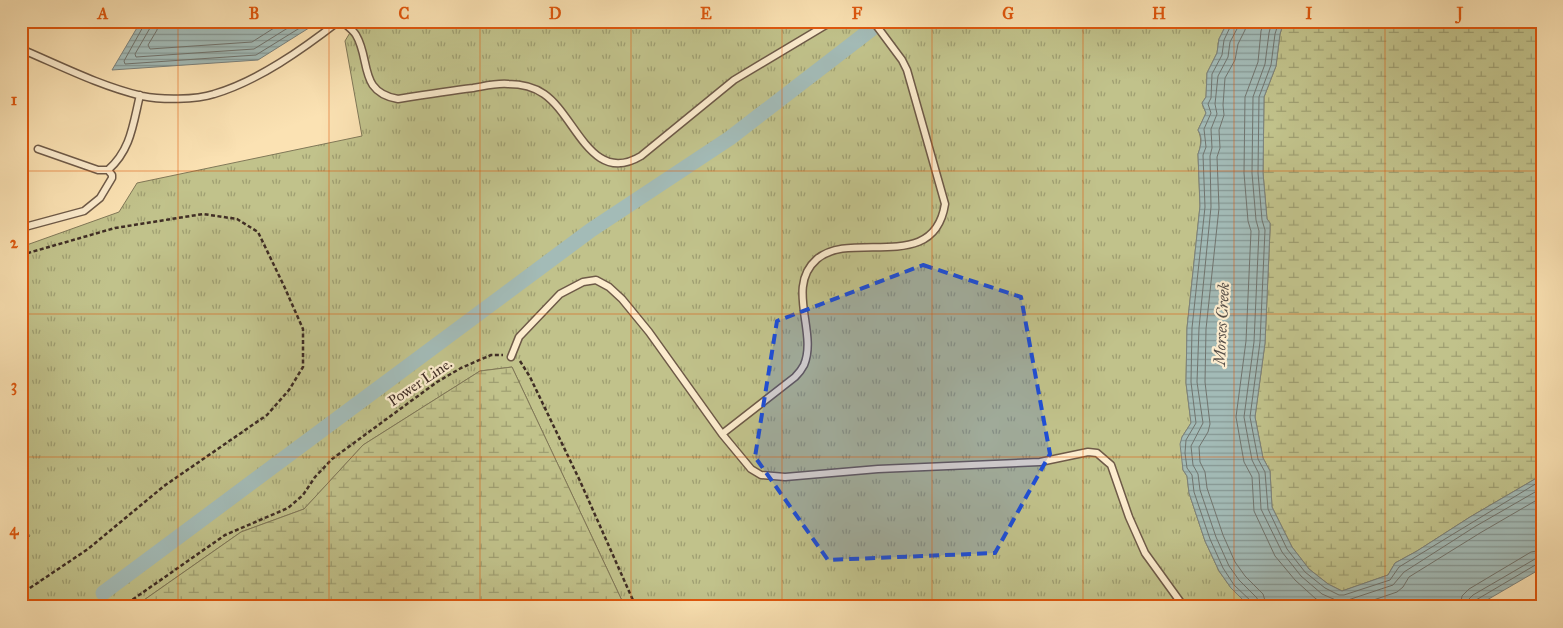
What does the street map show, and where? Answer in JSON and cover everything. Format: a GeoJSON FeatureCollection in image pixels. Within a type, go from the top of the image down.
{"type":"FeatureCollection","features":[{"type":"Feature","properties":{"kind":"lane"},"geometry":{"type":"LineString","coordinates":[[21,49],[108,86],[140,95],[181,98],[213,95],[240,84],[270,68],[341,21],[356,35],[370,82],[384,94],[398,98],[505,84],[533,88],[544,94],[554,103],[587,147],[599,159],[617,164],[626,164],[641,156],[734,80],[836,21]]}},
{"type":"Feature","properties":{"kind":"lane"},"geometry":{"type":"LineString","coordinates":[[722,434],[795,377],[804,365],[808,343],[802,300],[803,284],[809,268],[818,258],[843,249],[909,245],[926,237],[943,218],[945,204],[907,70],[902,60],[872,21]]}},
{"type":"Feature","properties":{"kind":"lane"},"geometry":{"type":"LineString","coordinates":[[38,149],[98,170],[108,170],[118,162],[126,148],[140,95]]}},
{"type":"Feature","properties":{"kind":"lane"},"geometry":{"type":"LineString","coordinates":[[21,228],[84,211],[100,198],[112,178],[108,170]]}},
{"type":"Feature","properties":{"kind":"lane"},"geometry":{"type":"LineString","coordinates":[[511,357],[519,337],[560,294],[583,282],[596,280],[610,287],[622,299],[650,332],[722,434],[751,469],[761,474],[771,476],[1040,462],[1088,452],[1097,453],[1111,465],[1129,517],[1146,553],[1184,607]]}},
{"type":"Feature","properties":{"kind":"path"},"geometry":{"type":"LineString","coordinates":[[21,255],[115,228],[203,214],[237,219],[258,232],[284,286],[303,329],[303,367],[268,415],[164,486],[88,549],[21,594]]}},
{"type":"Feature","properties":{"kind":"path","name":"Power Line."},"geometry":{"type":"LineString","coordinates":[[122,607],[225,535],[288,508],[303,495],[315,477],[332,459],[437,382],[461,368],[491,355],[507,355],[511,357]]}},
{"type":"Feature","properties":{"kind":"path"},"geometry":{"type":"LineString","coordinates":[[511,357],[521,362],[530,377],[580,481],[636,607]]}},
{"type":"Feature","properties":{"kind":"highlighted area"},"geometry":{"type":"Polygon","coordinates":[[[923,265],[1021,297],[1050,454],[995,553],[828,560],[755,457],[777,321],[923,265]]]}},
{"type":"Feature","properties":{"kind":"green space"},"geometry":{"type":"Polygon","coordinates":[[[357,21],[1228,21],[1219,39],[1217,53],[1207,73],[1206,97],[1202,103],[1206,113],[1198,130],[1201,139],[1198,154],[1200,206],[1187,328],[1186,383],[1191,423],[1182,437],[1183,470],[1187,476],[1189,493],[1205,541],[1219,571],[1231,588],[1250,607],[625,607],[512,367],[480,371],[363,445],[304,509],[241,532],[134,607],[21,607],[21,544],[30,536],[21,523],[21,247],[119,212],[137,183],[362,136],[345,41],[357,21]]]}},
{"type":"Feature","properties":{"kind":"green space"},"geometry":{"type":"Polygon","coordinates":[[[1284,21],[1542,21],[1542,473],[1395,563],[1388,575],[1342,591],[1328,584],[1309,569],[1292,547],[1272,507],[1270,471],[1263,458],[1255,417],[1265,343],[1270,230],[1270,223],[1267,219],[1263,173],[1264,97],[1276,66],[1280,34],[1284,21]]]}},
{"type":"Feature","properties":{"kind":"green space"},"geometry":{"type":"Polygon","coordinates":[[[512,367],[625,607],[134,607],[241,532],[304,509],[363,445],[480,371],[512,367]]]}},
{"type":"Feature","properties":{"kind":"water"},"geometry":{"type":"Polygon","coordinates":[[[141,21],[320,21],[258,60],[112,70],[141,21]]]}},
{"type":"Feature","properties":{"kind":"water","name":"Morses Creek"},"geometry":{"type":"Polygon","coordinates":[[[1228,21],[1284,21],[1280,34],[1276,66],[1264,97],[1263,173],[1267,219],[1270,223],[1270,230],[1265,343],[1255,417],[1263,458],[1270,471],[1272,507],[1292,547],[1309,569],[1328,584],[1342,591],[1388,575],[1395,563],[1542,473],[1542,568],[1475,607],[1250,607],[1231,588],[1219,571],[1205,541],[1189,493],[1187,476],[1183,470],[1180,444],[1191,423],[1186,383],[1187,328],[1200,206],[1198,154],[1201,139],[1198,130],[1206,113],[1202,103],[1206,97],[1207,73],[1217,53],[1219,39],[1228,21]]]}},
{"type":"Feature","properties":{"kind":"waterway"},"geometry":{"type":"LineString","coordinates":[[103,593],[591,230],[730,138],[882,21]]}}]}
